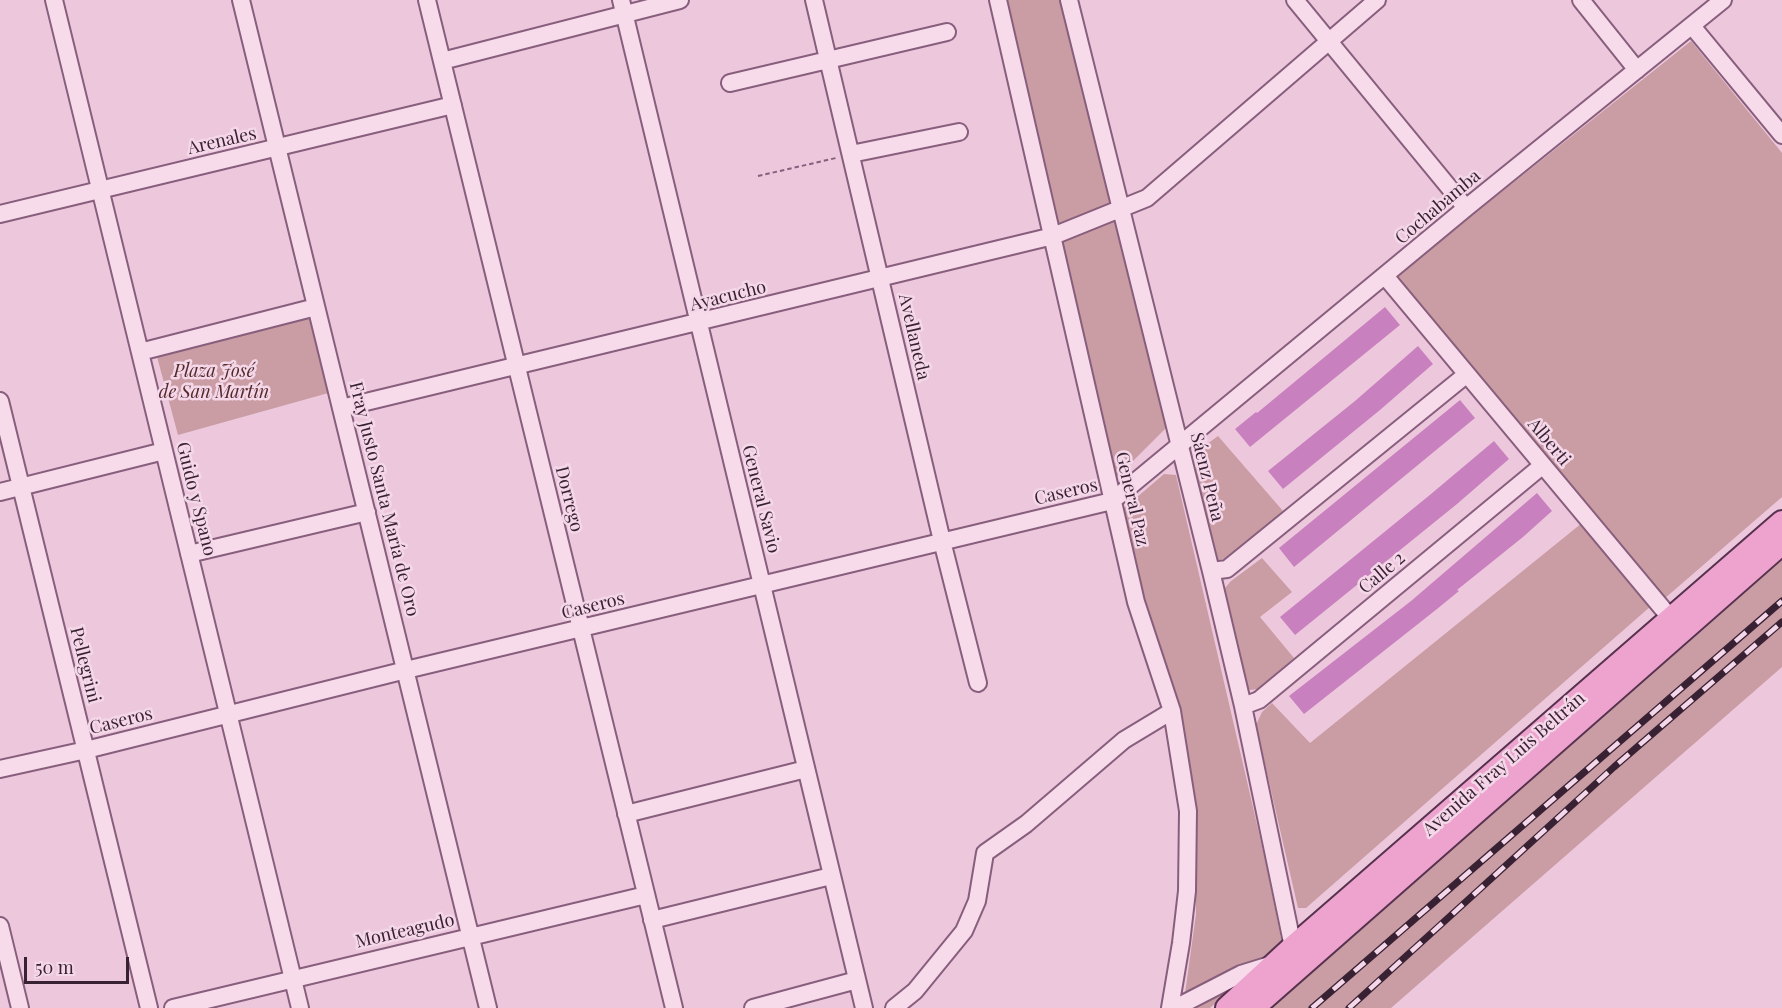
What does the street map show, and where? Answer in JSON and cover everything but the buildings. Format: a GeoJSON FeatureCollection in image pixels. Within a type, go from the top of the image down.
{"type":"FeatureCollection","features":[{"type":"Feature","properties":{"kind":"main road","name":"Avenida Fray Luis Beltrán"},"geometry":{"type":"LineString","coordinates":[[1677,626],[1782,522]]}},
{"type":"Feature","properties":{"kind":"main road","name":"Avenida Fray Luis Beltrán"},"geometry":{"type":"LineString","coordinates":[[1253,1008],[1298,956],[1677,626],[1782,543]]}},
{"type":"Feature","properties":{"kind":"main road","name":"Avenida Fray Luis Beltrán"},"geometry":{"type":"LineString","coordinates":[[1227,1008],[1277,963],[1298,956]]}},
{"type":"Feature","properties":{"kind":"street","name":"Guido y Spano"},"geometry":{"type":"LineString","coordinates":[[54,0],[300,1008]]}},
{"type":"Feature","properties":{"kind":"street","name":"Fray Justo Santa María de Oro"},"geometry":{"type":"LineString","coordinates":[[241,0],[489,1008]]}},
{"type":"Feature","properties":{"kind":"street","name":"Dorrego"},"geometry":{"type":"LineString","coordinates":[[427,0],[674,1008]]}},
{"type":"Feature","properties":{"kind":"street"},"geometry":{"type":"LineString","coordinates":[[442,61],[623,8],[680,0]]}},
{"type":"Feature","properties":{"kind":"street","name":"Avellaneda"},"geometry":{"type":"LineString","coordinates":[[814,0],[942,541],[978,682]]}},
{"type":"Feature","properties":{"kind":"street","name":"General Paz"},"geometry":{"type":"LineString","coordinates":[[998,0],[1136,602],[1172,711],[1188,811],[1187,891],[1170,1008]]}},
{"type":"Feature","properties":{"kind":"street","name":"Sáenz Peña"},"geometry":{"type":"LineString","coordinates":[[1069,0],[1243,706],[1298,956]]}},
{"type":"Feature","properties":{"kind":"street"},"geometry":{"type":"LineString","coordinates":[[1295,0],[1466,208]]}},
{"type":"Feature","properties":{"kind":"street","name":"Ayacucho"},"geometry":{"type":"LineString","coordinates":[[341,408],[1053,236],[1148,198],[1377,0]]}},
{"type":"Feature","properties":{"kind":"street"},"geometry":{"type":"LineString","coordinates":[[1581,0],[1637,70]]}},
{"type":"Feature","properties":{"kind":"street","name":"Cochabamba"},"geometry":{"type":"LineString","coordinates":[[1178,446],[1723,0]]}},
{"type":"Feature","properties":{"kind":"street","name":"General Savio"},"geometry":{"type":"LineString","coordinates":[[623,8],[864,1008]]}},
{"type":"Feature","properties":{"kind":"street"},"geometry":{"type":"LineString","coordinates":[[1692,26],[1781,131]]}},
{"type":"Feature","properties":{"kind":"street"},"geometry":{"type":"LineString","coordinates":[[730,83],[946,32]]}},
{"type":"Feature","properties":{"kind":"street","name":"Arenales"},"geometry":{"type":"LineString","coordinates":[[0,214],[453,105]]}},
{"type":"Feature","properties":{"kind":"street"},"geometry":{"type":"LineString","coordinates":[[851,154],[959,132]]}},
{"type":"Feature","properties":{"kind":"street","name":"Alberti"},"geometry":{"type":"LineString","coordinates":[[1385,276],[1677,626]]}},
{"type":"Feature","properties":{"kind":"street"},"geometry":{"type":"LineString","coordinates":[[140,352],[316,307]]}},
{"type":"Feature","properties":{"kind":"street"},"geometry":{"type":"LineString","coordinates":[[1210,571],[1227,569],[1467,374]]}},
{"type":"Feature","properties":{"kind":"street","name":"Pellegrini"},"geometry":{"type":"LineString","coordinates":[[0,401],[149,1008]]}},
{"type":"Feature","properties":{"kind":"street","name":"Caseros"},"geometry":{"type":"LineString","coordinates":[[0,769],[1112,501],[1178,446]]}},
{"type":"Feature","properties":{"kind":"street"},"geometry":{"type":"LineString","coordinates":[[0,492],[164,452]]}},
{"type":"Feature","properties":{"kind":"street","name":"Calle 2"},"geometry":{"type":"LineString","coordinates":[[1243,706],[1259,700],[1543,465]]}},
{"type":"Feature","properties":{"kind":"street"},"geometry":{"type":"LineString","coordinates":[[189,554],[367,512]]}},
{"type":"Feature","properties":{"kind":"street"},"geometry":{"type":"LineString","coordinates":[[894,1008],[915,991],[964,930],[977,901],[985,853],[1026,824],[1124,740],[1172,711]]}},
{"type":"Feature","properties":{"kind":"street"},"geometry":{"type":"LineString","coordinates":[[626,814],[806,769]]}},
{"type":"Feature","properties":{"kind":"street"},"geometry":{"type":"LineString","coordinates":[[652,920],[831,876]]}},
{"type":"Feature","properties":{"kind":"street","name":"Monteagudo"},"geometry":{"type":"LineString","coordinates":[[173,1008],[646,895]]}},
{"type":"Feature","properties":{"kind":"street"},"geometry":{"type":"LineString","coordinates":[[0,926],[20,1008]]}},
{"type":"Feature","properties":{"kind":"street"},"geometry":{"type":"LineString","coordinates":[[1175,1008],[1241,974],[1277,963]]}},
{"type":"Feature","properties":{"kind":"street"},"geometry":{"type":"LineString","coordinates":[[753,1008],[856,980]]}},
{"type":"Feature","properties":{"kind":"path"},"geometry":{"type":"LineString","coordinates":[[758,176],[851,154]]}},
{"type":"Feature","properties":{"kind":"green space"},"geometry":{"type":"Polygon","coordinates":[[[1006,0],[1062,0],[1167,427],[1115,479],[1006,0]]]}},
{"type":"Feature","properties":{"kind":"green space"},"geometry":{"type":"Polygon","coordinates":[[[1691,41],[1782,153],[1782,497],[1664,599],[1395,277],[1691,41]]]}},
{"type":"Feature","properties":{"kind":"green space","name":"Plaza José de San Martín"},"geometry":{"type":"Polygon","coordinates":[[[312,311],[332,392],[178,435],[156,353],[312,311]]]}},
{"type":"Feature","properties":{"kind":"green space"},"geometry":{"type":"Polygon","coordinates":[[[1218,436],[1283,511],[1227,558],[1218,560],[1196,472],[1196,452],[1218,436]]]}},
{"type":"Feature","properties":{"kind":"green space"},"geometry":{"type":"Polygon","coordinates":[[[1164,474],[1176,475],[1265,859],[1282,943],[1210,1008],[1183,1008],[1196,914],[1195,811],[1187,745],[1140,589],[1122,510],[1164,474]]]}},
{"type":"Feature","properties":{"kind":"green space"},"geometry":{"type":"Polygon","coordinates":[[[1582,523],[1651,606],[1306,908],[1298,908],[1256,725],[1262,712],[1272,703],[1310,743],[1582,523]]]}},
{"type":"Feature","properties":{"kind":"green space"},"geometry":{"type":"Polygon","coordinates":[[[1782,543],[1782,667],[1391,1008],[1253,1008],[1782,543]]]}},
{"type":"Feature","properties":{"kind":"green space"},"geometry":{"type":"Polygon","coordinates":[[[1262,558],[1292,592],[1260,617],[1294,658],[1258,689],[1250,690],[1246,685],[1224,589],[1262,558]]]}},
{"type":"Feature","properties":{"kind":"railway"},"geometry":{"type":"LineString","coordinates":[[1312,1008],[1782,601]]}},
{"type":"Feature","properties":{"kind":"railway"},"geometry":{"type":"LineString","coordinates":[[1349,1008],[1614,767],[1782,622]]}}]}
